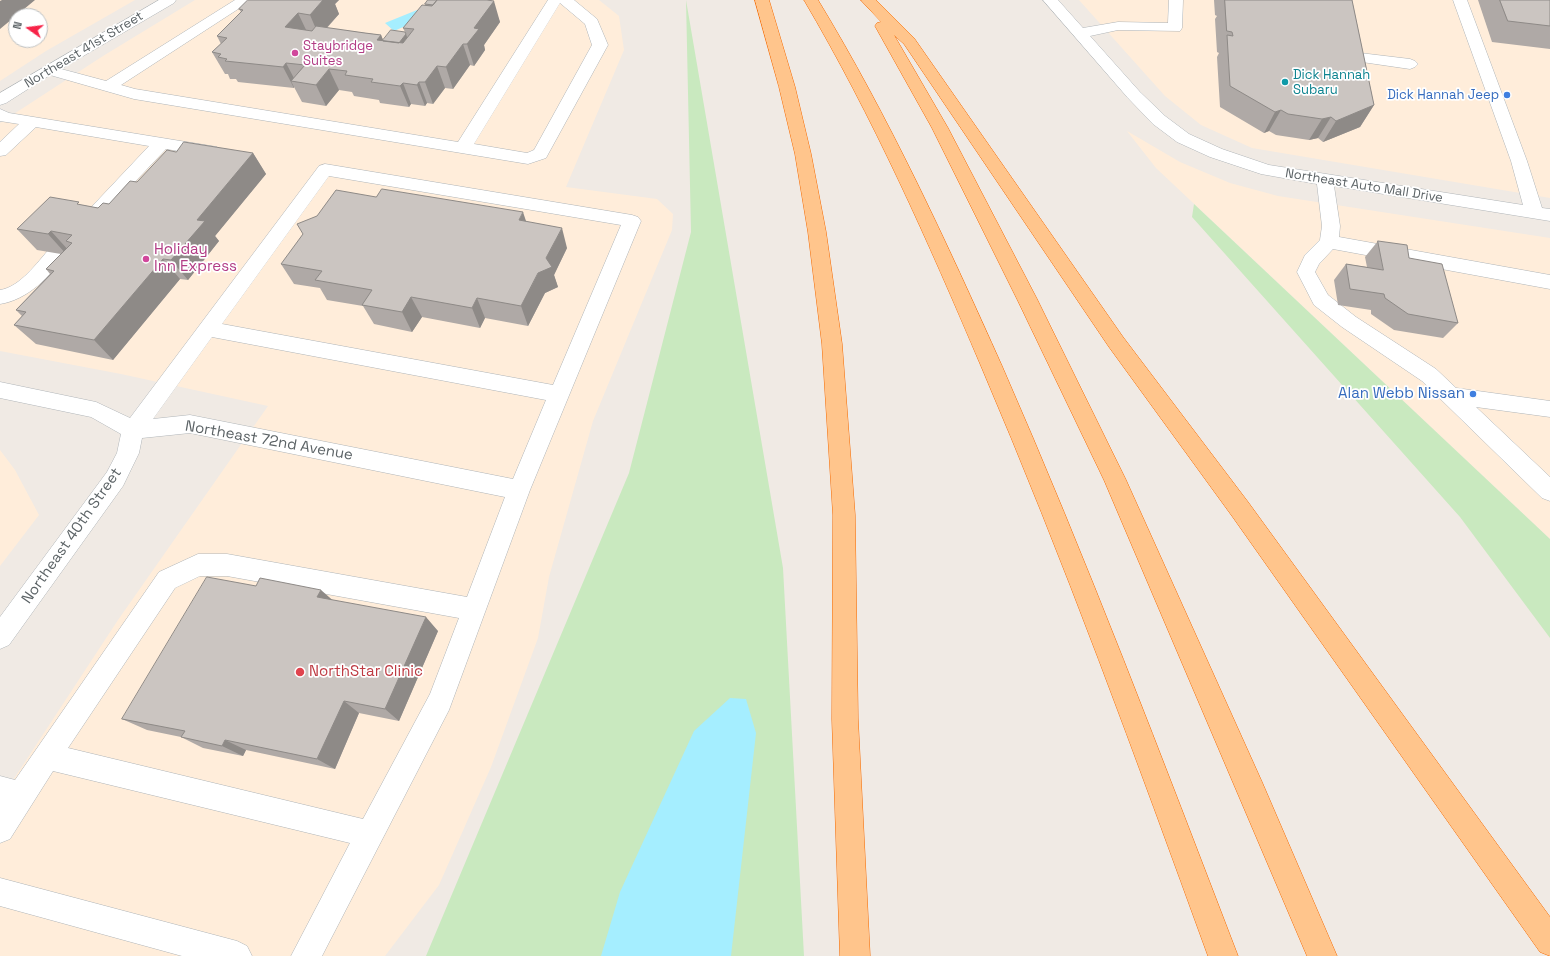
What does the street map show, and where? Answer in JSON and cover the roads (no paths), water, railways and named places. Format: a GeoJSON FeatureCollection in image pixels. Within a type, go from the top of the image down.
{"type":"FeatureCollection","features":[{"type":"Feature","properties":{"kind":"highway"},"geometry":{"type":"LineString","coordinates":[[762,0],[787,87],[803,154],[817,232],[832,344],[844,515],[845,719],[855,956]]}},
{"type":"Feature","properties":{"kind":"highway"},"geometry":{"type":"LineString","coordinates":[[811,0],[832,35],[909,183],[1009,406],[1076,568],[1223,956]]}},
{"type":"Feature","properties":{"kind":"highway"},"geometry":{"type":"LineString","coordinates":[[867,0],[909,41],[1116,342],[1240,509],[1550,942]]}},
{"type":"Feature","properties":{"kind":"highway"},"geometry":{"type":"LineString","coordinates":[[867,0],[893,43],[940,128],[1027,299],[1115,480],[1252,792],[1322,956]]}},
{"type":"Feature","properties":{"kind":"street","name":"Northeast 41st Street"},"geometry":{"type":"LineString","coordinates":[[0,100],[48,70],[169,0]]}},
{"type":"Feature","properties":{"kind":"street"},"geometry":{"type":"LineString","coordinates":[[108,87],[245,0]]}},
{"type":"Feature","properties":{"kind":"street"},"geometry":{"type":"LineString","coordinates":[[463,148],[555,0]]}},
{"type":"Feature","properties":{"kind":"street"},"geometry":{"type":"LineString","coordinates":[[48,70],[134,94],[528,159],[540,154],[600,45],[592,22],[565,0]]}},
{"type":"Feature","properties":{"kind":"street","name":"Northeast Auto Mall Drive"},"geometry":{"type":"LineString","coordinates":[[1050,0],[1159,120],[1183,138],[1216,153],[1267,170],[1542,214]]}},
{"type":"Feature","properties":{"kind":"street"},"geometry":{"type":"LineString","coordinates":[[1079,33],[1118,26],[1175,28],[1176,0]]}},
{"type":"Feature","properties":{"kind":"street"},"geometry":{"type":"LineString","coordinates":[[1460,0],[1519,161],[1542,214]]}},
{"type":"Feature","properties":{"kind":"street"},"geometry":{"type":"LineString","coordinates":[[1360,58],[1410,64]]}},
{"type":"Feature","properties":{"kind":"street"},"geometry":{"type":"LineString","coordinates":[[0,114],[5,118],[218,152]]}},
{"type":"Feature","properties":{"kind":"street"},"geometry":{"type":"LineString","coordinates":[[0,151],[32,122]]}},
{"type":"Feature","properties":{"kind":"street"},"geometry":{"type":"LineString","coordinates":[[88,221],[162,143]]}},
{"type":"Feature","properties":{"kind":"street"},"geometry":{"type":"LineString","coordinates":[[0,390],[96,410],[133,430],[325,170],[632,221],[519,490],[440,701],[306,956]]}},
{"type":"Feature","properties":{"kind":"street"},"geometry":{"type":"LineString","coordinates":[[1325,180],[1332,226],[1329,242],[1312,260],[1306,272],[1321,300],[1349,322],[1429,375],[1550,491]]}},
{"type":"Feature","properties":{"kind":"street"},"geometry":{"type":"LineString","coordinates":[[1329,242],[1550,282]]}},
{"type":"Feature","properties":{"kind":"street"},"geometry":{"type":"LineString","coordinates":[[0,297],[12,295],[20,290],[56,253]]}},
{"type":"Feature","properties":{"kind":"street"},"geometry":{"type":"LineString","coordinates":[[207,329],[560,394]]}},
{"type":"Feature","properties":{"kind":"street"},"geometry":{"type":"LineString","coordinates":[[1450,395],[1550,409]]}},
{"type":"Feature","properties":{"kind":"street","name":"Northeast 72nd Avenue"},"geometry":{"type":"LineString","coordinates":[[133,430],[190,424],[519,490]]}},
{"type":"Feature","properties":{"kind":"street","name":"Northeast 40th Street"},"geometry":{"type":"LineString","coordinates":[[0,637],[115,479],[128,453],[133,430]]}},
{"type":"Feature","properties":{"kind":"street"},"geometry":{"type":"LineString","coordinates":[[1526,467],[1550,473]]}},
{"type":"Feature","properties":{"kind":"street"},"geometry":{"type":"LineString","coordinates":[[0,829],[10,792],[47,756],[167,580],[198,565],[227,565],[474,608]]}},
{"type":"Feature","properties":{"kind":"street"},"geometry":{"type":"LineString","coordinates":[[47,756],[369,834]]}},
{"type":"Feature","properties":{"kind":"street"},"geometry":{"type":"LineString","coordinates":[[0,892],[237,956]]}},
{"type":"Feature","properties":{"kind":"water"},"geometry":{"type":"Polygon","coordinates":[[[417,10],[426,17],[394,31],[385,23],[417,10]]]}},
{"type":"Feature","properties":{"kind":"water"},"geometry":{"type":"Polygon","coordinates":[[[730,698],[746,699],[756,733],[731,956],[601,956],[620,892],[694,731],[730,698]]]}},
{"type":"Feature","properties":{"kind":"place","name":"Staybridge Suites"},"geometry":{"type":"Point","coordinates":[295,53]}},
{"type":"Feature","properties":{"kind":"place","name":"Dick Hannah Subaru"},"geometry":{"type":"Point","coordinates":[1285,82]}},
{"type":"Feature","properties":{"kind":"place","name":"Dick Hannah Jeep"},"geometry":{"type":"Point","coordinates":[1507,95]}},
{"type":"Feature","properties":{"kind":"place","name":"Holiday Inn Express"},"geometry":{"type":"Point","coordinates":[146,259]}},
{"type":"Feature","properties":{"kind":"place","name":"Alan Webb Nissan"},"geometry":{"type":"Point","coordinates":[1473,394]}},
{"type":"Feature","properties":{"kind":"place","name":"NorthStar Clinic"},"geometry":{"type":"Point","coordinates":[300,672]}}]}
